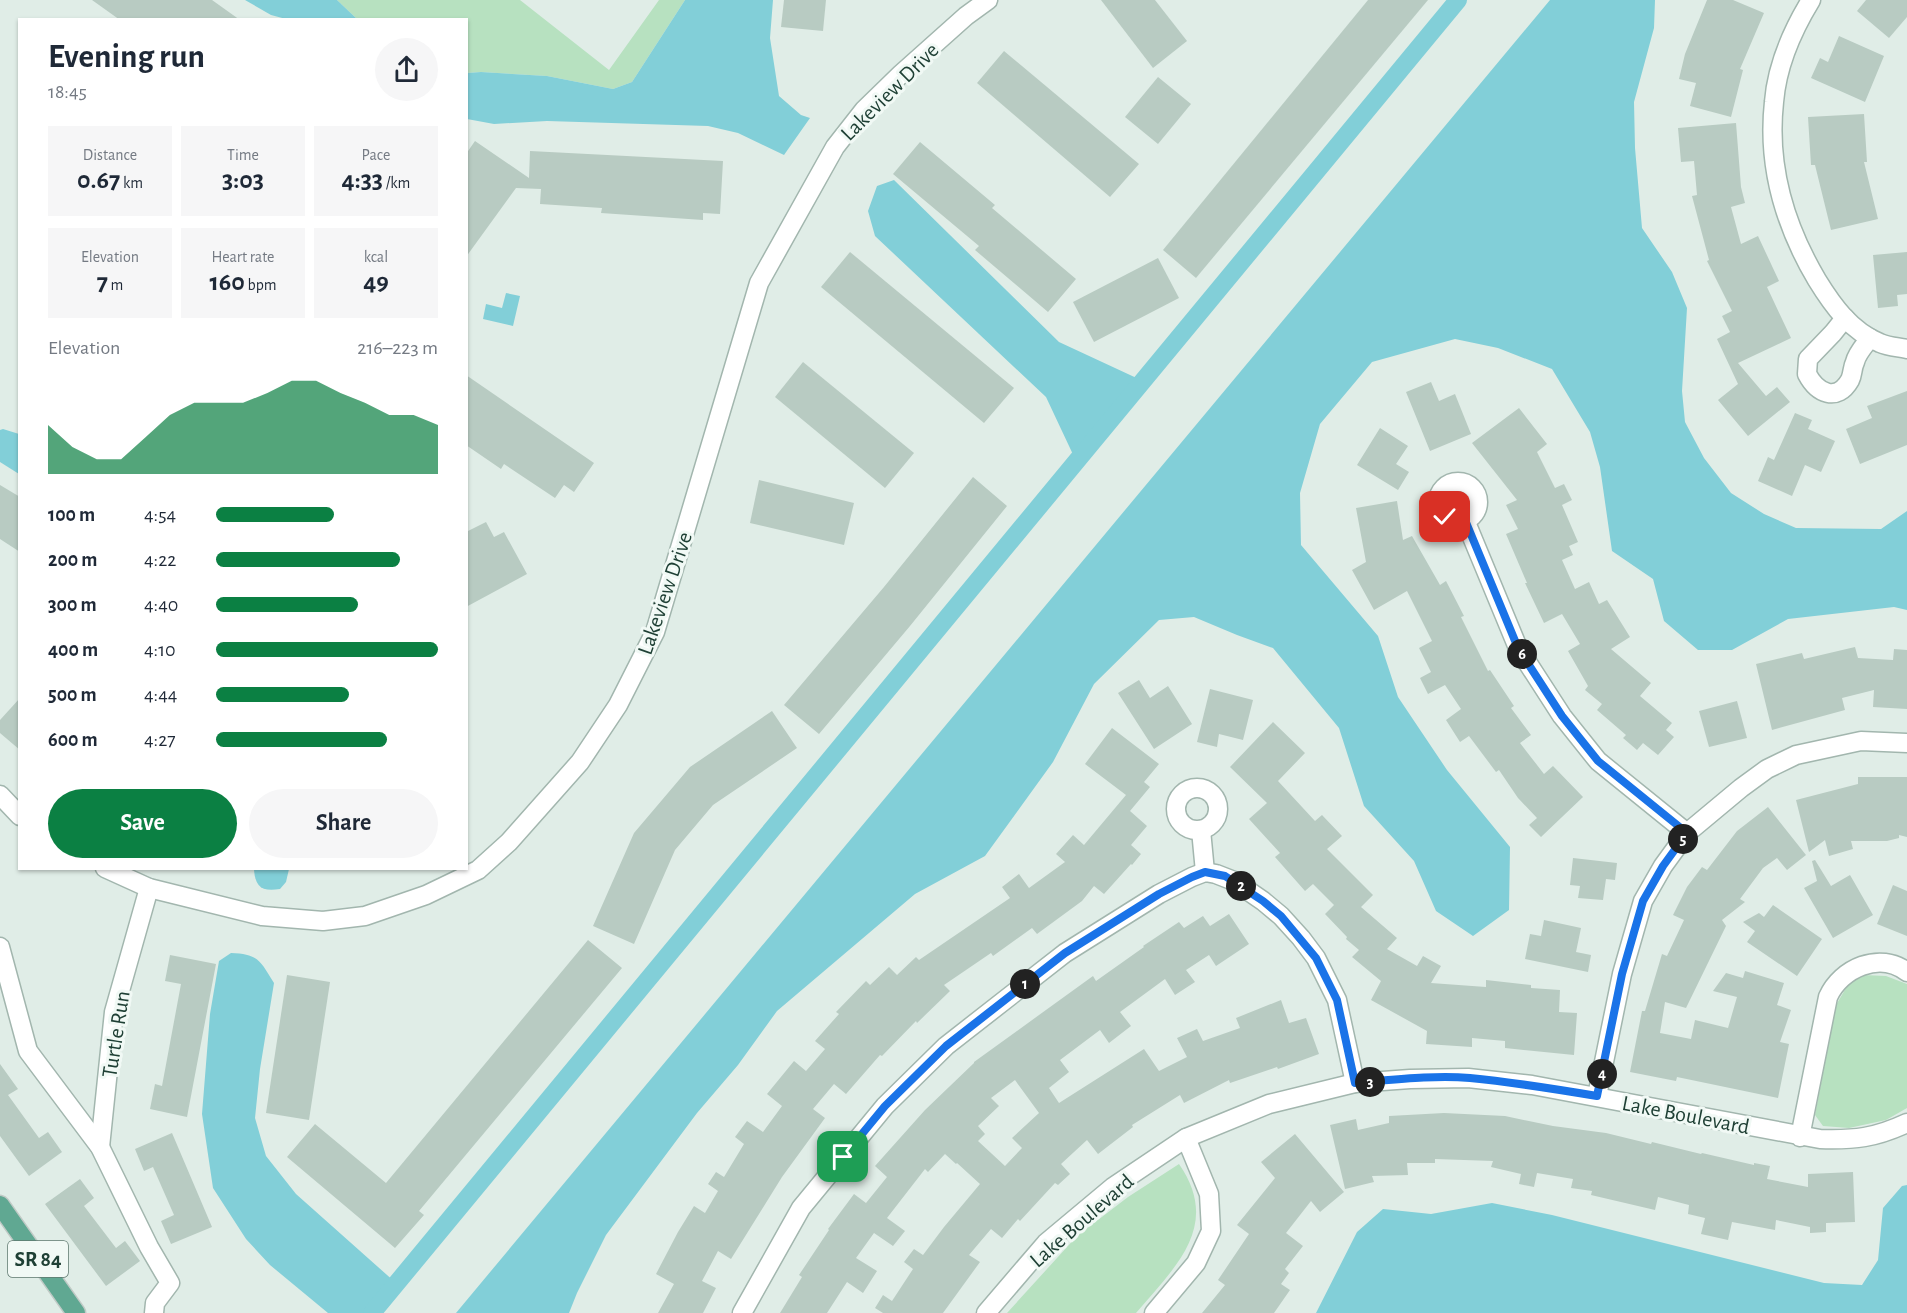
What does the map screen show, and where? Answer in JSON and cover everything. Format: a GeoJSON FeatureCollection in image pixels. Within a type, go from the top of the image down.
{"type":"FeatureCollection","features":[{"type":"Feature","properties":{"kind":"main road","name":"SR 84"},"geometry":{"type":"LineString","coordinates":[[0,1205],[76,1313]]}},
{"type":"Feature","properties":{"kind":"street","name":"Lakeview Drive"},"geometry":{"type":"LineString","coordinates":[[109,870],[149,888],[262,916],[323,921],[365,916],[426,895],[478,870],[509,842],[580,762],[618,705],[655,632],[759,284],[835,147],[864,110],[901,74],[966,16],[988,0]]}},
{"type":"Feature","properties":{"kind":"street"},"geometry":{"type":"LineString","coordinates":[[1811,0],[1799,19],[1787,47],[1774,101],[1773,154],[1782,203],[1800,248],[1826,295],[1845,318],[1870,338],[1890,346],[1907,349]]}},
{"type":"Feature","properties":{"kind":"street"},"geometry":{"type":"LineString","coordinates":[[1845,318],[1808,359],[1807,374],[1824,393],[1831,394],[1840,391],[1846,385],[1851,378],[1854,362],[1870,338]]}},
{"type":"Feature","properties":{"kind":"street"},"geometry":{"type":"LineString","coordinates":[[1465,520],[1518,648],[1562,716],[1598,761],[1687,833]]}},
{"type":"Feature","properties":{"kind":"street"},"geometry":{"type":"LineString","coordinates":[[1597,1096],[1622,974],[1643,901],[1663,866],[1687,833],[1767,769],[1796,755],[1861,741],[1907,743]]}},
{"type":"Feature","properties":{"kind":"street"},"geometry":{"type":"LineString","coordinates":[[0,795],[18,814]]}},
{"type":"Feature","properties":{"kind":"street"},"geometry":{"type":"LineString","coordinates":[[1201,830],[1205,872]]}},
{"type":"Feature","properties":{"kind":"street"},"geometry":{"type":"LineString","coordinates":[[742,1313],[801,1208],[885,1106],[946,1046],[1065,953],[1159,894],[1205,872],[1225,876],[1263,901],[1281,916],[1316,958],[1337,1000],[1355,1083]]}},
{"type":"Feature","properties":{"kind":"street","name":"Turtle Run"},"geometry":{"type":"LineString","coordinates":[[100,1147],[114,1012],[149,888]]}},
{"type":"Feature","properties":{"kind":"street"},"geometry":{"type":"LineString","coordinates":[[0,947],[28,1051],[100,1147],[149,1247],[170,1283],[155,1303],[154,1313]]}},
{"type":"Feature","properties":{"kind":"street"},"geometry":{"type":"LineString","coordinates":[[1800,1137],[1828,997],[1832,988],[1845,974],[1861,966],[1893,964],[1907,972]]}},
{"type":"Feature","properties":{"kind":"street","name":"Lake Boulevard"},"geometry":{"type":"LineString","coordinates":[[986,1313],[1046,1243],[1113,1186],[1186,1138],[1269,1104],[1355,1083],[1468,1078],[1532,1085],[1820,1139],[1859,1139],[1885,1134],[1907,1124]]}},
{"type":"Feature","properties":{"kind":"street"},"geometry":{"type":"LineString","coordinates":[[1154,1313],[1196,1263],[1211,1231],[1209,1194],[1186,1138]]}},
{"type":"Feature","properties":{"kind":"green space"},"geometry":{"type":"Polygon","coordinates":[[[337,0],[520,0],[609,70],[659,0],[685,0],[632,82],[613,89],[547,76],[468,73],[468,18],[356,18],[337,0]]]}},
{"type":"Feature","properties":{"kind":"green space"},"geometry":{"type":"Polygon","coordinates":[[[1863,975],[1886,976],[1907,984],[1907,1108],[1886,1120],[1849,1128],[1823,1126],[1815,1115],[1836,1005],[1849,983],[1863,975]]]}},
{"type":"Feature","properties":{"kind":"green space"},"geometry":{"type":"Polygon","coordinates":[[[1179,1164],[1191,1186],[1196,1207],[1195,1226],[1178,1262],[1136,1313],[1007,1313],[1077,1236],[1128,1197],[1179,1164]]]}},
{"type":"Feature","properties":{"kind":"water"},"geometry":{"type":"Polygon","coordinates":[[[245,0],[337,0],[356,18],[282,18],[271,15],[245,0]]]}},
{"type":"Feature","properties":{"kind":"water"},"geometry":{"type":"Polygon","coordinates":[[[685,0],[773,0],[770,38],[779,96],[801,115],[810,118],[784,155],[738,133],[708,126],[547,121],[494,124],[468,119],[468,73],[547,76],[613,89],[632,82],[685,0]]]}},
{"type":"Feature","properties":{"kind":"water"},"geometry":{"type":"Polygon","coordinates":[[[1550,0],[1655,0],[1654,28],[1634,102],[1635,148],[1642,228],[1672,272],[1687,308],[1682,391],[1685,422],[1704,458],[1731,493],[1764,514],[1796,528],[1881,529],[1907,511],[1907,610],[1894,607],[1788,619],[1732,650],[1698,650],[1664,621],[1653,579],[1612,551],[1600,467],[1590,432],[1552,369],[1498,348],[1455,339],[1372,362],[1320,424],[1300,493],[1301,545],[1378,636],[1398,697],[1447,770],[1510,847],[1509,910],[1473,936],[1436,911],[1414,861],[1364,806],[1339,728],[1273,648],[1194,617],[1159,620],[1094,684],[1053,762],[985,856],[915,894],[777,1011],[606,1235],[569,1313],[456,1313],[1550,0]]]}},
{"type":"Feature","properties":{"kind":"water"},"geometry":{"type":"Polygon","coordinates":[[[894,180],[1059,342],[1143,381],[1077,463],[1046,397],[875,236],[868,211],[877,186],[894,180]]]}},
{"type":"Feature","properties":{"kind":"water"},"geometry":{"type":"Polygon","coordinates":[[[506,293],[520,296],[513,326],[483,319],[486,304],[502,308],[506,293]]]}},
{"type":"Feature","properties":{"kind":"water"},"geometry":{"type":"Polygon","coordinates":[[[0,430],[18,434],[18,473],[0,462],[0,430]]]}},
{"type":"Feature","properties":{"kind":"water"},"geometry":{"type":"Polygon","coordinates":[[[254,870],[289,870],[286,882],[280,889],[264,889],[256,880],[254,870]]]}},
{"type":"Feature","properties":{"kind":"water"},"geometry":{"type":"Polygon","coordinates":[[[231,953],[248,955],[258,960],[274,983],[260,1069],[255,1118],[266,1156],[296,1194],[396,1283],[372,1313],[328,1313],[270,1265],[246,1239],[213,1188],[202,1114],[210,1014],[219,961],[231,953]]]}},
{"type":"Feature","properties":{"kind":"water"},"geometry":{"type":"Polygon","coordinates":[[[1907,1185],[1907,1313],[1316,1313],[1357,1232],[1383,1209],[1431,1214],[1492,1203],[1552,1215],[1824,1283],[1862,1285],[1878,1260],[1883,1208],[1902,1186],[1907,1185]]]}},
{"type":"Feature","properties":{"kind":"building"},"geometry":{"type":"Polygon","coordinates":[[[92,0],[212,0],[237,18],[117,18],[92,0]]]}},
{"type":"Feature","properties":{"kind":"building"},"geometry":{"type":"Polygon","coordinates":[[[784,0],[826,0],[823,31],[781,27],[784,0]]]}},
{"type":"Feature","properties":{"kind":"building"},"geometry":{"type":"Polygon","coordinates":[[[1101,0],[1155,0],[1187,41],[1153,68],[1101,0]]]}},
{"type":"Feature","properties":{"kind":"building"},"geometry":{"type":"Polygon","coordinates":[[[1368,0],[1428,0],[1196,278],[1163,250],[1368,0]]]}},
{"type":"Feature","properties":{"kind":"building"},"geometry":{"type":"Polygon","coordinates":[[[1707,0],[1733,0],[1764,13],[1740,69],[1743,70],[1731,117],[1690,106],[1696,83],[1679,79],[1685,54],[1707,0]]]}},
{"type":"Feature","properties":{"kind":"building"},"geometry":{"type":"Polygon","coordinates":[[[1866,0],[1907,0],[1907,17],[1889,38],[1857,11],[1866,0]]]}},
{"type":"Feature","properties":{"kind":"building"},"geometry":{"type":"Polygon","coordinates":[[[1839,36],[1884,56],[1865,102],[1811,78],[1820,58],[1828,62],[1839,36]]]}},
{"type":"Feature","properties":{"kind":"building"},"geometry":{"type":"Polygon","coordinates":[[[1004,51],[1139,164],[1110,197],[977,83],[1004,51]]]}},
{"type":"Feature","properties":{"kind":"building"},"geometry":{"type":"Polygon","coordinates":[[[1158,77],[1191,104],[1158,144],[1125,117],[1158,77]]]}},
{"type":"Feature","properties":{"kind":"building"},"geometry":{"type":"Polygon","coordinates":[[[1864,114],[1867,162],[1864,162],[1878,219],[1831,230],[1815,165],[1811,165],[1808,117],[1864,114]]]}},
{"type":"Feature","properties":{"kind":"building"},"geometry":{"type":"Polygon","coordinates":[[[1736,123],[1741,187],[1745,203],[1731,207],[1741,244],[1758,236],[1779,281],[1767,287],[1791,338],[1738,363],[1766,396],[1777,387],[1790,402],[1748,436],[1718,400],[1738,384],[1717,339],[1730,332],[1722,316],[1732,311],[1707,261],[1709,260],[1692,196],[1697,195],[1694,161],[1681,162],[1678,128],[1736,123]]]}},
{"type":"Feature","properties":{"kind":"building"},"geometry":{"type":"Polygon","coordinates":[[[475,141],[529,178],[530,151],[723,161],[720,214],[703,213],[703,220],[601,213],[602,208],[540,204],[541,189],[516,188],[468,254],[468,151],[475,141]]]}},
{"type":"Feature","properties":{"kind":"building"},"geometry":{"type":"Polygon","coordinates":[[[920,142],[995,205],[992,208],[1076,279],[1048,312],[975,250],[979,246],[893,174],[920,142]]]}},
{"type":"Feature","properties":{"kind":"building"},"geometry":{"type":"Polygon","coordinates":[[[850,252],[1014,388],[984,423],[821,287],[850,252]]]}},
{"type":"Feature","properties":{"kind":"building"},"geometry":{"type":"Polygon","coordinates":[[[1907,252],[1907,294],[1897,295],[1898,306],[1878,308],[1873,255],[1907,252]]]}},
{"type":"Feature","properties":{"kind":"building"},"geometry":{"type":"Polygon","coordinates":[[[1158,258],[1179,298],[1094,342],[1073,302],[1158,258]]]}},
{"type":"Feature","properties":{"kind":"building"},"geometry":{"type":"Polygon","coordinates":[[[803,362],[914,453],[885,488],[775,397],[803,362]]]}},
{"type":"Feature","properties":{"kind":"building"},"geometry":{"type":"Polygon","coordinates":[[[468,376],[594,463],[574,492],[564,485],[555,498],[504,464],[501,469],[468,446],[468,376]]]}},
{"type":"Feature","properties":{"kind":"building"},"geometry":{"type":"Polygon","coordinates":[[[1431,382],[1439,401],[1455,394],[1471,434],[1430,451],[1406,392],[1431,382]]]}},
{"type":"Feature","properties":{"kind":"building"},"geometry":{"type":"Polygon","coordinates":[[[1907,391],[1907,445],[1860,464],[1846,429],[1872,418],[1867,406],[1907,391]]]}},
{"type":"Feature","properties":{"kind":"building"},"geometry":{"type":"Polygon","coordinates":[[[1519,408],[1547,444],[1537,452],[1555,488],[1564,484],[1572,500],[1562,505],[1578,542],[1569,546],[1573,555],[1562,560],[1575,589],[1589,582],[1599,604],[1607,600],[1630,637],[1611,649],[1651,683],[1640,696],[1672,723],[1666,730],[1674,737],[1658,755],[1643,743],[1637,750],[1623,738],[1626,735],[1597,710],[1602,704],[1585,690],[1588,686],[1568,651],[1580,644],[1562,614],[1544,623],[1525,583],[1527,583],[1506,534],[1518,529],[1506,505],[1517,500],[1472,443],[1519,408]]]}},
{"type":"Feature","properties":{"kind":"building"},"geometry":{"type":"Polygon","coordinates":[[[1795,413],[1812,420],[1808,429],[1835,441],[1821,472],[1805,465],[1792,496],[1758,481],[1768,457],[1774,460],[1795,413]]]}},
{"type":"Feature","properties":{"kind":"building"},"geometry":{"type":"Polygon","coordinates":[[[1380,428],[1408,446],[1396,464],[1409,472],[1398,490],[1357,465],[1380,428]]]}},
{"type":"Feature","properties":{"kind":"building"},"geometry":{"type":"Polygon","coordinates":[[[973,477],[1007,506],[819,734],[784,705],[973,477]]]}},
{"type":"Feature","properties":{"kind":"building"},"geometry":{"type":"Polygon","coordinates":[[[759,480],[854,503],[844,545],[750,523],[759,480]]]}},
{"type":"Feature","properties":{"kind":"building"},"geometry":{"type":"Polygon","coordinates":[[[0,485],[18,496],[18,551],[0,539],[0,485]]]}},
{"type":"Feature","properties":{"kind":"building"},"geometry":{"type":"Polygon","coordinates":[[[1397,501],[1403,540],[1412,536],[1440,585],[1446,581],[1488,671],[1490,670],[1514,706],[1511,708],[1531,735],[1520,743],[1544,774],[1553,766],[1583,797],[1541,837],[1529,825],[1537,818],[1518,798],[1499,770],[1496,772],[1469,736],[1460,742],[1446,720],[1461,709],[1445,685],[1428,694],[1420,678],[1431,672],[1419,648],[1432,641],[1407,591],[1374,610],[1352,570],[1366,562],[1356,508],[1397,501]]]}},
{"type":"Feature","properties":{"kind":"building"},"geometry":{"type":"Polygon","coordinates":[[[486,522],[494,537],[504,532],[527,574],[468,606],[468,531],[486,522]]]}},
{"type":"Feature","properties":{"kind":"building"},"geometry":{"type":"Polygon","coordinates":[[[1855,647],[1858,658],[1893,660],[1894,649],[1907,650],[1907,709],[1873,707],[1874,690],[1842,698],[1845,710],[1772,730],[1756,664],[1802,653],[1804,659],[1855,647]]]}},
{"type":"Feature","properties":{"kind":"building"},"geometry":{"type":"Polygon","coordinates":[[[1139,680],[1150,698],[1168,686],[1192,724],[1154,749],[1118,693],[1139,680]]]}},
{"type":"Feature","properties":{"kind":"building"},"geometry":{"type":"Polygon","coordinates":[[[1210,689],[1253,700],[1243,740],[1219,734],[1217,747],[1197,742],[1210,689]]]}},
{"type":"Feature","properties":{"kind":"building"},"geometry":{"type":"Polygon","coordinates":[[[18,700],[18,748],[0,733],[0,720],[18,700]]]}},
{"type":"Feature","properties":{"kind":"building"},"geometry":{"type":"Polygon","coordinates":[[[1737,701],[1747,738],[1709,747],[1699,711],[1737,701]]]}},
{"type":"Feature","properties":{"kind":"building"},"geometry":{"type":"Polygon","coordinates":[[[772,711],[797,748],[713,805],[675,850],[634,944],[593,926],[634,833],[690,767],[772,711]]]}},
{"type":"Feature","properties":{"kind":"building"},"geometry":{"type":"Polygon","coordinates":[[[1273,722],[1305,753],[1278,781],[1315,821],[1322,815],[1342,836],[1327,849],[1373,895],[1361,907],[1397,938],[1387,949],[1417,966],[1423,956],[1441,966],[1431,983],[1486,987],[1486,980],[1531,985],[1531,988],[1560,990],[1559,1012],[1577,1013],[1574,1055],[1505,1048],[1505,1041],[1472,1038],[1472,1047],[1426,1044],[1427,1031],[1371,1000],[1381,981],[1352,957],[1359,950],[1346,939],[1347,937],[1325,914],[1334,905],[1313,884],[1305,891],[1275,857],[1280,853],[1249,819],[1267,803],[1230,767],[1273,722]]]}},
{"type":"Feature","properties":{"kind":"building"},"geometry":{"type":"Polygon","coordinates":[[[1112,728],[1159,764],[1144,782],[1150,787],[1130,811],[1147,826],[1131,845],[1141,854],[1104,894],[1094,886],[1082,901],[1037,934],[1032,928],[993,956],[991,953],[944,985],[950,991],[917,1023],[916,1021],[882,1056],[880,1055],[846,1094],[834,1084],[813,1109],[825,1118],[782,1177],[731,1259],[718,1251],[702,1281],[716,1288],[703,1313],[658,1313],[674,1284],[656,1274],[678,1232],[694,1206],[705,1213],[718,1191],[708,1184],[716,1172],[724,1177],[744,1144],[735,1137],[747,1121],[763,1132],[782,1106],[767,1094],[794,1061],[806,1071],[825,1049],[815,1041],[839,1014],[836,1012],[866,981],[870,985],[889,967],[897,975],[916,957],[919,960],[1010,898],[1002,887],[1019,874],[1029,888],[1065,862],[1056,854],[1073,835],[1084,845],[1126,795],[1085,764],[1112,728]]]}},
{"type":"Feature","properties":{"kind":"building"},"geometry":{"type":"Polygon","coordinates":[[[1858,777],[1907,777],[1907,837],[1899,835],[1899,838],[1887,841],[1851,841],[1853,849],[1829,856],[1825,840],[1809,852],[1796,800],[1858,784],[1858,777]]]}},
{"type":"Feature","properties":{"kind":"building"},"geometry":{"type":"Polygon","coordinates":[[[1768,807],[1806,855],[1787,870],[1777,858],[1763,868],[1740,899],[1745,902],[1722,920],[1726,926],[1686,1008],[1665,1002],[1660,1033],[1691,1039],[1695,1020],[1728,1028],[1737,997],[1713,991],[1726,973],[1743,978],[1745,971],[1784,983],[1777,1005],[1791,1010],[1780,1042],[1789,1044],[1778,1098],[1677,1077],[1676,1081],[1630,1072],[1642,1011],[1645,1011],[1662,954],[1667,956],[1684,920],[1673,915],[1687,887],[1702,867],[1707,870],[1737,831],[1768,807]]]}},
{"type":"Feature","properties":{"kind":"building"},"geometry":{"type":"Polygon","coordinates":[[[1573,858],[1617,863],[1615,880],[1606,879],[1603,900],[1578,898],[1580,886],[1570,885],[1573,858]]]}},
{"type":"Feature","properties":{"kind":"building"},"geometry":{"type":"Polygon","coordinates":[[[1815,860],[1831,886],[1850,875],[1873,915],[1833,938],[1804,888],[1817,881],[1812,861],[1815,860]]]}},
{"type":"Feature","properties":{"kind":"building"},"geometry":{"type":"Polygon","coordinates":[[[1893,885],[1907,891],[1907,936],[1877,924],[1893,885]]]}},
{"type":"Feature","properties":{"kind":"building"},"geometry":{"type":"Polygon","coordinates":[[[1773,905],[1822,939],[1797,976],[1747,942],[1755,931],[1743,922],[1759,913],[1764,917],[1773,905]]]}},
{"type":"Feature","properties":{"kind":"building"},"geometry":{"type":"Polygon","coordinates":[[[1229,914],[1249,944],[1216,966],[1209,955],[1186,970],[1195,982],[1175,995],[1165,979],[1120,1012],[1131,1026],[1109,1043],[1100,1030],[1060,1060],[1069,1072],[1049,1088],[1059,1103],[1144,1049],[1159,1071],[1187,1057],[1177,1038],[1197,1029],[1203,1041],[1240,1028],[1236,1018],[1281,1000],[1289,1023],[1306,1018],[1319,1054],[1230,1083],[1229,1080],[1184,1103],[1180,1095],[1132,1125],[1133,1127],[1098,1154],[1087,1140],[1061,1164],[1070,1174],[1058,1185],[1055,1183],[1002,1238],[991,1229],[969,1255],[980,1262],[943,1313],[883,1313],[875,1308],[883,1295],[892,1301],[913,1269],[904,1262],[914,1249],[923,1255],[980,1184],[945,1154],[928,1172],[925,1169],[887,1218],[905,1231],[893,1246],[874,1233],[856,1258],[877,1271],[863,1293],[847,1282],[827,1313],[780,1313],[802,1277],[799,1275],[828,1229],[854,1194],[866,1203],[887,1177],[875,1166],[925,1110],[974,1062],[1093,976],[1096,981],[1179,922],[1184,928],[1203,916],[1210,926],[1229,914]],[[1015,1080],[991,1098],[999,1106],[978,1126],[985,1134],[978,1141],[1005,1166],[1022,1148],[1012,1138],[1039,1113],[1015,1080]]]}},
{"type":"Feature","properties":{"kind":"building"},"geometry":{"type":"Polygon","coordinates":[[[1544,920],[1581,928],[1576,952],[1591,955],[1588,972],[1525,959],[1530,934],[1541,936],[1544,920]]]}},
{"type":"Feature","properties":{"kind":"building"},"geometry":{"type":"Polygon","coordinates":[[[588,940],[622,968],[419,1211],[424,1215],[395,1248],[287,1157],[315,1124],[386,1183],[588,940]]]}},
{"type":"Feature","properties":{"kind":"building"},"geometry":{"type":"Polygon","coordinates":[[[170,955],[216,964],[187,1117],[150,1109],[155,1084],[162,1086],[181,984],[165,981],[170,955]]]}},
{"type":"Feature","properties":{"kind":"building"},"geometry":{"type":"Polygon","coordinates":[[[287,975],[330,982],[309,1120],[266,1113],[287,975]]]}},
{"type":"Feature","properties":{"kind":"building"},"geometry":{"type":"Polygon","coordinates":[[[0,1064],[18,1089],[8,1095],[39,1138],[48,1132],[62,1152],[29,1176],[0,1136],[0,1064]]]}},
{"type":"Feature","properties":{"kind":"building"},"geometry":{"type":"Polygon","coordinates":[[[1444,1113],[1505,1116],[1553,1126],[1606,1133],[1651,1144],[1652,1142],[1754,1165],[1754,1163],[1770,1166],[1767,1179],[1808,1187],[1808,1174],[1853,1172],[1855,1222],[1826,1223],[1826,1232],[1810,1233],[1810,1227],[1776,1220],[1775,1230],[1732,1222],[1728,1240],[1701,1234],[1705,1218],[1688,1214],[1689,1205],[1658,1197],[1655,1210],[1591,1195],[1592,1191],[1571,1188],[1573,1179],[1537,1173],[1534,1187],[1519,1184],[1521,1174],[1491,1167],[1493,1161],[1435,1159],[1435,1163],[1407,1163],[1408,1175],[1372,1176],[1374,1182],[1345,1189],[1330,1125],[1356,1119],[1358,1130],[1389,1123],[1389,1116],[1444,1113]]]}},
{"type":"Feature","properties":{"kind":"building"},"geometry":{"type":"Polygon","coordinates":[[[172,1133],[212,1227],[171,1244],[161,1221],[174,1215],[153,1167],[144,1171],[135,1149],[172,1133]]]}},
{"type":"Feature","properties":{"kind":"building"},"geometry":{"type":"Polygon","coordinates":[[[1295,1134],[1344,1192],[1320,1212],[1311,1201],[1286,1233],[1303,1246],[1285,1269],[1289,1273],[1281,1284],[1290,1290],[1274,1313],[1202,1313],[1225,1285],[1218,1280],[1249,1234],[1237,1225],[1275,1178],[1261,1162],[1295,1134]]]}},
{"type":"Feature","properties":{"kind":"building"},"geometry":{"type":"Polygon","coordinates":[[[80,1179],[94,1198],[84,1206],[116,1248],[125,1241],[140,1261],[106,1286],[45,1204],[80,1179]]]}},
{"type":"Feature","properties":{"kind":"waterway"},"geometry":{"type":"LineString","coordinates":[[372,1313],[1458,0]]}},
{"type":"Feature","properties":{"kind":"route"},"geometry":{"type":"LineString","coordinates":[[843,1157],[885,1106],[946,1046],[1065,953],[1159,894],[1205,872],[1225,876],[1263,901],[1281,916],[1316,958],[1337,1000],[1355,1083],[1468,1078],[1532,1085],[1597,1096],[1622,974],[1643,901],[1663,866],[1687,833],[1598,761],[1562,716],[1518,648],[1465,520],[1458,522],[1445,517]]}}]}
